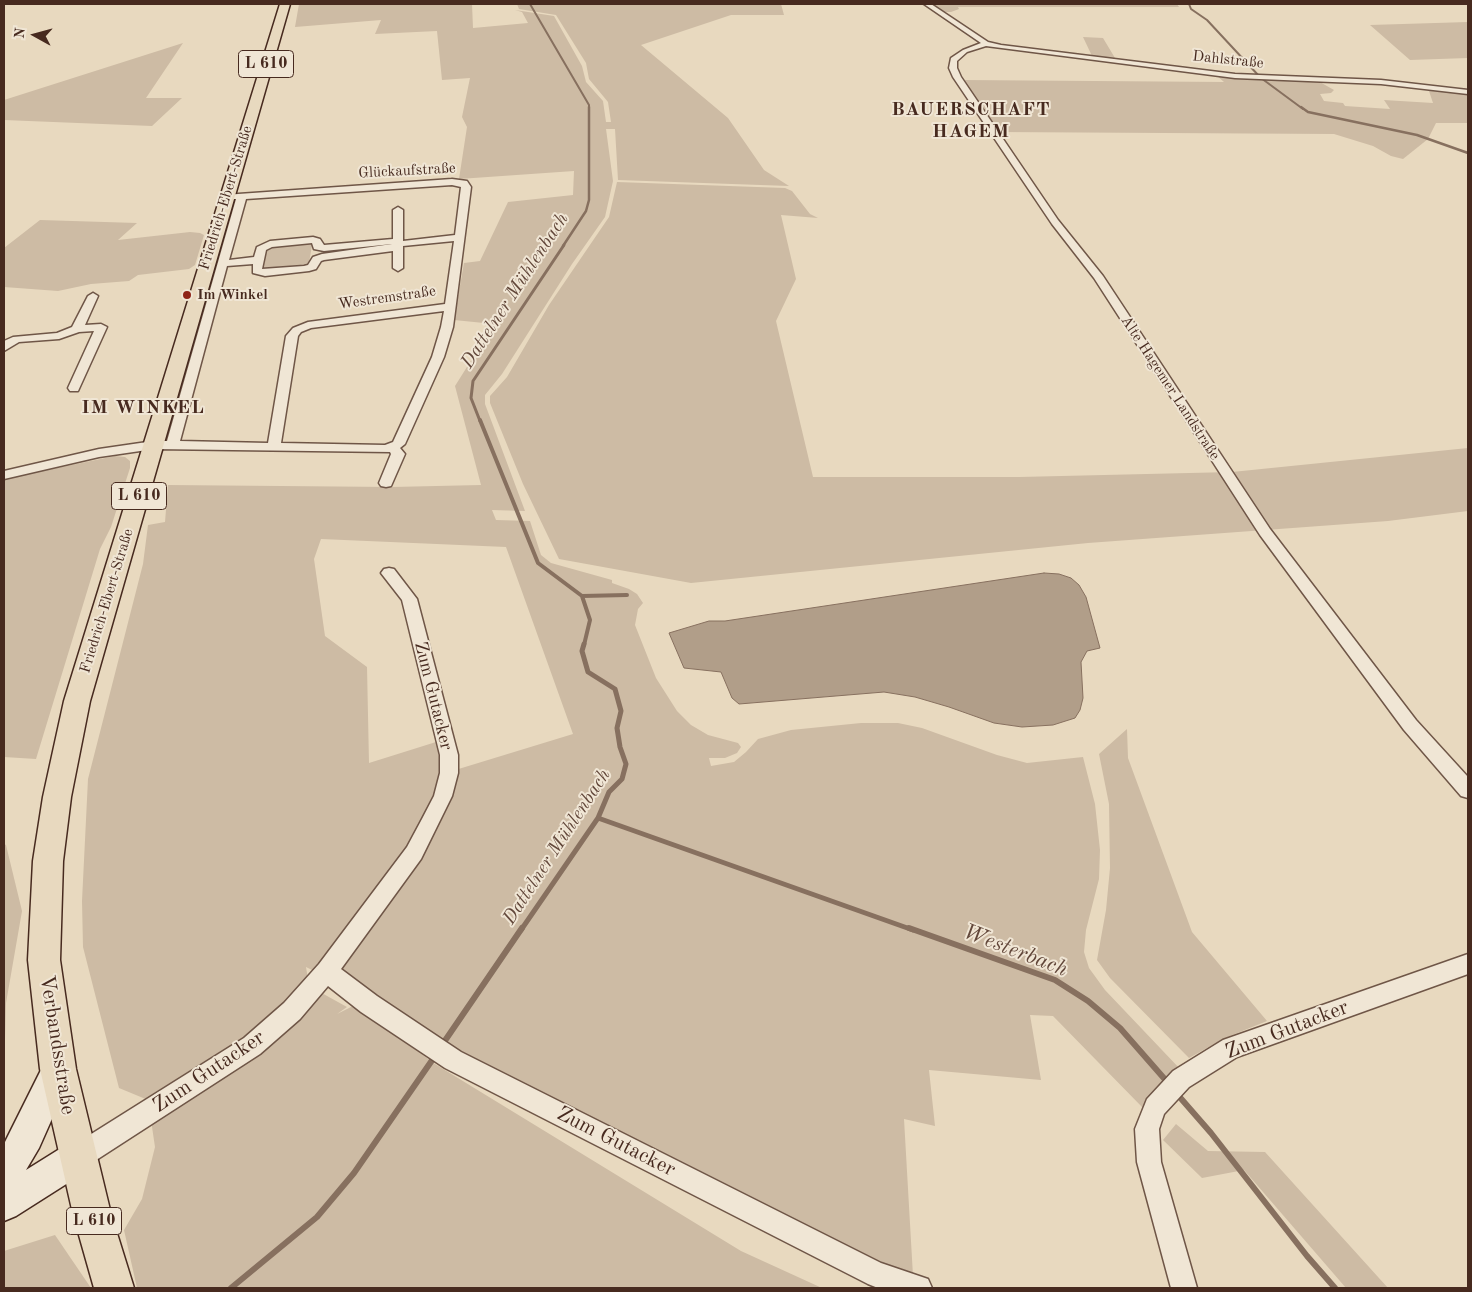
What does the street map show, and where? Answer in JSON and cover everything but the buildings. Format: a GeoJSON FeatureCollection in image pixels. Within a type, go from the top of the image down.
{"type":"FeatureCollection","features":[{"type":"Feature","properties":{"kind":"main road","name":"Friedrich-Ebert-Straße"},"geometry":{"type":"LineString","coordinates":[[57,797],[77,701],[163,445],[235,197],[285,4]]}},
{"type":"Feature","properties":{"kind":"main road","name":"Verbandsstraße"},"geometry":{"type":"LineString","coordinates":[[57,797],[48,861],[44,960],[58,1070],[92,1214],[114,1288]]}},
{"type":"Feature","properties":{"kind":"street"},"geometry":{"type":"LineString","coordinates":[[927,4],[986,44]]}},
{"type":"Feature","properties":{"kind":"street","name":"Dahlstraße"},"geometry":{"type":"LineString","coordinates":[[986,44],[1235,76],[1381,82],[1468,92]]}},
{"type":"Feature","properties":{"kind":"street","name":"Alte Hagemer Landstraße"},"geometry":{"type":"LineString","coordinates":[[986,44],[965,51],[954,60],[953,68],[957,77],[1054,222],[1098,276],[1265,532],[1410,724],[1468,790]]}},
{"type":"Feature","properties":{"kind":"street","name":"Glückaufstraße"},"geometry":{"type":"LineString","coordinates":[[235,197],[464,183],[466,187],[449,307]]}},
{"type":"Feature","properties":{"kind":"street","name":"Friedrich-Ebert-Straße"},"geometry":{"type":"LineString","coordinates":[[163,445],[177,434],[222,264],[235,197]]}},
{"type":"Feature","properties":{"kind":"street"},"geometry":{"type":"LineString","coordinates":[[398,210],[398,268]]}},
{"type":"Feature","properties":{"kind":"street"},"geometry":{"type":"LineString","coordinates":[[398,244],[390,249],[324,256],[317,259],[308,268],[265,273],[256,271],[261,249],[270,244],[313,240],[316,241],[318,247],[324,248],[389,241],[398,244],[458,238]]}},
{"type":"Feature","properties":{"kind":"street"},"geometry":{"type":"LineString","coordinates":[[222,264],[258,260]]}},
{"type":"Feature","properties":{"kind":"street"},"geometry":{"type":"LineString","coordinates":[[77,329],[93,296]]}},
{"type":"Feature","properties":{"kind":"street","name":"Westremstraße"},"geometry":{"type":"LineString","coordinates":[[274,446],[292,336],[298,330],[308,325],[449,307],[447,327],[438,357],[401,439],[393,447]]}},
{"type":"Feature","properties":{"kind":"street"},"geometry":{"type":"LineString","coordinates":[[9,342],[59,336],[77,329],[101,327],[74,388]]}},
{"type":"Feature","properties":{"kind":"street"},"geometry":{"type":"LineString","coordinates":[[4,476],[99,452],[163,445],[381,449],[393,447],[398,454],[386,483]]}},
{"type":"Feature","properties":{"kind":"street","name":"Zum Gutacker"},"geometry":{"type":"LineString","coordinates":[[78,1157],[252,1046],[292,1011],[327,970],[414,853],[443,796],[448,773],[449,755],[409,599],[389,573]]}},
{"type":"Feature","properties":{"kind":"street","name":"Zum Gutacker"},"geometry":{"type":"LineString","coordinates":[[1184,1288],[1149,1162],[1147,1129],[1155,1107],[1181,1079],[1230,1048],[1468,964]]}},
{"type":"Feature","properties":{"kind":"street","name":"Zum Gutacker"},"geometry":{"type":"LineString","coordinates":[[327,970],[370,1004],[453,1060],[877,1275],[919,1288]]}},
{"type":"Feature","properties":{"kind":"street"},"geometry":{"type":"LineString","coordinates":[[4,1177],[27,1136],[58,1070]]}},
{"type":"Feature","properties":{"kind":"street"},"geometry":{"type":"LineString","coordinates":[[4,1204],[78,1157]]}},
{"type":"Feature","properties":{"kind":"shaded area"},"geometry":{"type":"Polygon","coordinates":[[[299,4],[472,4],[473,28],[528,23],[522,12],[515,10],[554,16],[582,66],[586,82],[603,101],[606,122],[611,122],[608,102],[589,79],[586,63],[556,15],[519,9],[517,4],[781,4],[784,15],[731,15],[641,45],[728,118],[764,170],[789,186],[618,180],[615,129],[606,129],[613,181],[605,217],[572,264],[502,374],[485,395],[485,404],[525,511],[492,510],[496,520],[530,521],[541,555],[551,563],[612,580],[612,583],[637,594],[643,603],[638,609],[635,625],[656,678],[677,711],[691,725],[708,735],[738,743],[741,747],[737,753],[725,758],[709,758],[711,766],[734,762],[758,739],[791,730],[861,723],[898,723],[922,728],[997,755],[1027,763],[1083,757],[1095,804],[1100,850],[1099,879],[1086,930],[1084,952],[1089,968],[1105,990],[1181,1070],[1143,1108],[1053,1016],[1030,1015],[1041,1080],[929,1070],[935,1126],[904,1119],[913,1276],[882,1269],[461,1053],[337,970],[417,855],[447,797],[452,771],[573,734],[506,547],[321,539],[314,559],[325,636],[367,667],[369,763],[436,742],[441,765],[433,806],[413,845],[318,973],[306,967],[309,986],[347,1007],[337,1014],[355,1005],[435,1064],[741,1251],[822,1288],[137,1288],[124,1230],[142,1199],[155,1147],[148,1100],[119,1088],[83,947],[82,901],[88,779],[143,564],[148,525],[165,522],[168,485],[392,487],[481,485],[455,386],[494,324],[454,320],[464,263],[480,261],[508,202],[573,195],[574,171],[459,179],[467,127],[462,117],[470,78],[442,80],[437,31],[375,34],[381,20],[295,27],[299,4]]]}},
{"type":"Feature","properties":{"kind":"shaded area"},"geometry":{"type":"Polygon","coordinates":[[[932,4],[1177,4],[1179,7],[958,7],[959,9],[951,12],[941,12],[932,4]]]}},
{"type":"Feature","properties":{"kind":"shaded area"},"geometry":{"type":"Polygon","coordinates":[[[1468,22],[1468,58],[1410,60],[1370,25],[1468,22]]]}},
{"type":"Feature","properties":{"kind":"shaded area"},"geometry":{"type":"Polygon","coordinates":[[[1083,37],[1103,38],[1115,58],[1092,56],[1083,37]]]}},
{"type":"Feature","properties":{"kind":"shaded area"},"geometry":{"type":"Polygon","coordinates":[[[183,43],[146,98],[182,98],[152,126],[4,120],[4,100],[183,43]]]}},
{"type":"Feature","properties":{"kind":"shaded area"},"geometry":{"type":"Polygon","coordinates":[[[1216,75],[1318,81],[1334,90],[1331,93],[1320,94],[1324,101],[1343,103],[1345,106],[1390,109],[1384,100],[1433,103],[1428,88],[1468,93],[1468,123],[1436,123],[1428,139],[1403,159],[1391,156],[1373,146],[1334,134],[997,132],[963,80],[1224,82],[1216,75]]]}},
{"type":"Feature","properties":{"kind":"shaded area"},"geometry":{"type":"Polygon","coordinates":[[[617,182],[785,188],[792,191],[810,214],[818,218],[781,215],[796,279],[776,321],[813,477],[1019,477],[1232,472],[1468,448],[1468,511],[1388,521],[1088,543],[691,583],[559,559],[523,484],[490,403],[490,396],[507,377],[549,305],[609,217],[617,182]]]}},
{"type":"Feature","properties":{"kind":"shaded area"},"geometry":{"type":"Polygon","coordinates":[[[40,220],[137,223],[118,240],[190,232],[204,235],[195,265],[189,269],[138,275],[129,281],[91,284],[58,291],[4,287],[4,248],[40,220]]]}},
{"type":"Feature","properties":{"kind":"shaded area"},"geometry":{"type":"Polygon","coordinates":[[[306,242],[312,245],[309,263],[302,267],[269,270],[263,268],[267,249],[273,246],[306,242]]]}},
{"type":"Feature","properties":{"kind":"shaded area"},"geometry":{"type":"Polygon","coordinates":[[[115,456],[125,457],[130,461],[130,468],[111,527],[100,549],[36,759],[4,757],[4,479],[115,456]]]}},
{"type":"Feature","properties":{"kind":"shaded area"},"geometry":{"type":"Polygon","coordinates":[[[1044,573],[1059,574],[1071,578],[1079,585],[1086,597],[1100,648],[1087,651],[1081,662],[1083,698],[1080,710],[1075,718],[1053,725],[1022,727],[994,723],[915,697],[884,692],[739,704],[732,698],[721,672],[684,668],[669,633],[709,621],[725,621],[1044,573]]]}},
{"type":"Feature","properties":{"kind":"shaded area"},"geometry":{"type":"Polygon","coordinates":[[[1127,729],[1128,758],[1192,932],[1267,1021],[1225,1038],[1189,1058],[1110,978],[1097,960],[1106,910],[1110,868],[1109,804],[1099,754],[1127,729]]]}},
{"type":"Feature","properties":{"kind":"shaded area"},"geometry":{"type":"Polygon","coordinates":[[[4,844],[6,845],[22,911],[6,1003],[4,1076],[4,844]]]}},
{"type":"Feature","properties":{"kind":"shaded area"},"geometry":{"type":"Polygon","coordinates":[[[1176,1124],[1208,1151],[1265,1152],[1388,1288],[1346,1288],[1244,1170],[1202,1178],[1163,1140],[1176,1124]]]}},
{"type":"Feature","properties":{"kind":"shaded area"},"geometry":{"type":"Polygon","coordinates":[[[55,1235],[91,1288],[4,1288],[4,1251],[55,1235]]]}},
{"type":"Feature","properties":{"kind":"waterway","name":"Dattelner Mühlenbach"},"geometry":{"type":"LineString","coordinates":[[530,4],[589,105],[589,200],[586,211],[563,246]]}},
{"type":"Feature","properties":{"kind":"waterway"},"geometry":{"type":"LineString","coordinates":[[1189,4],[1191,9],[1207,20],[1259,76]]}},
{"type":"Feature","properties":{"kind":"waterway"},"geometry":{"type":"LineString","coordinates":[[1261,78],[1303,109]]}},
{"type":"Feature","properties":{"kind":"waterway"},"geometry":{"type":"LineString","coordinates":[[1301,107],[1308,112],[1417,135],[1468,153]]}},
{"type":"Feature","properties":{"kind":"waterway","name":"Dattelner Mühlenbach"},"geometry":{"type":"LineString","coordinates":[[480,421],[471,398],[473,381],[564,245]]}},
{"type":"Feature","properties":{"kind":"waterway","name":"Dattelner Mühlenbach"},"geometry":{"type":"LineString","coordinates":[[480,420],[538,563],[582,596]]}},
{"type":"Feature","properties":{"kind":"waterway"},"geometry":{"type":"LineString","coordinates":[[582,596],[627,595]]}},
{"type":"Feature","properties":{"kind":"waterway","name":"Dattelner Mühlenbach"},"geometry":{"type":"LineString","coordinates":[[582,596],[590,620],[584,645]]}},
{"type":"Feature","properties":{"kind":"waterway","name":"Dattelner Mühlenbach"},"geometry":{"type":"LineString","coordinates":[[584,644],[582,651],[588,672],[615,689],[621,711],[617,728],[620,747],[626,764],[622,779],[609,792],[598,818]]}},
{"type":"Feature","properties":{"kind":"waterway","name":"Dattelner Mühlenbach"},"geometry":{"type":"LineString","coordinates":[[521,930],[598,818]]}},
{"type":"Feature","properties":{"kind":"waterway","name":"Westerbach"},"geometry":{"type":"LineString","coordinates":[[598,818],[913,930]]}},
{"type":"Feature","properties":{"kind":"waterway","name":"Dattelner Mühlenbach"},"geometry":{"type":"LineString","coordinates":[[442,1045],[522,928]]}},
{"type":"Feature","properties":{"kind":"waterway","name":"Westerbach"},"geometry":{"type":"LineString","coordinates":[[909,928],[1055,980],[1088,1001],[1120,1028],[1169,1084]]}},
{"type":"Feature","properties":{"kind":"waterway","name":"Dattelner Mühlenbach"},"geometry":{"type":"LineString","coordinates":[[231,1288],[317,1217],[354,1173],[435,1056]]}},
{"type":"Feature","properties":{"kind":"waterway","name":"Westerbach"},"geometry":{"type":"LineString","coordinates":[[1177,1094],[1211,1133],[1307,1256],[1335,1288]]}},
{"type":"Feature","properties":{"kind":"place","name":"Im Winkel"},"geometry":{"type":"Point","coordinates":[187,295]}},
{"type":"Feature","properties":{"kind":"district","name":"BAUERSCHAFT HAGEM"},"geometry":{"type":"Point","coordinates":[971,121]}},
{"type":"Feature","properties":{"kind":"district","name":"IM WINKEL"},"geometry":{"type":"Point","coordinates":[143,408]}}]}
